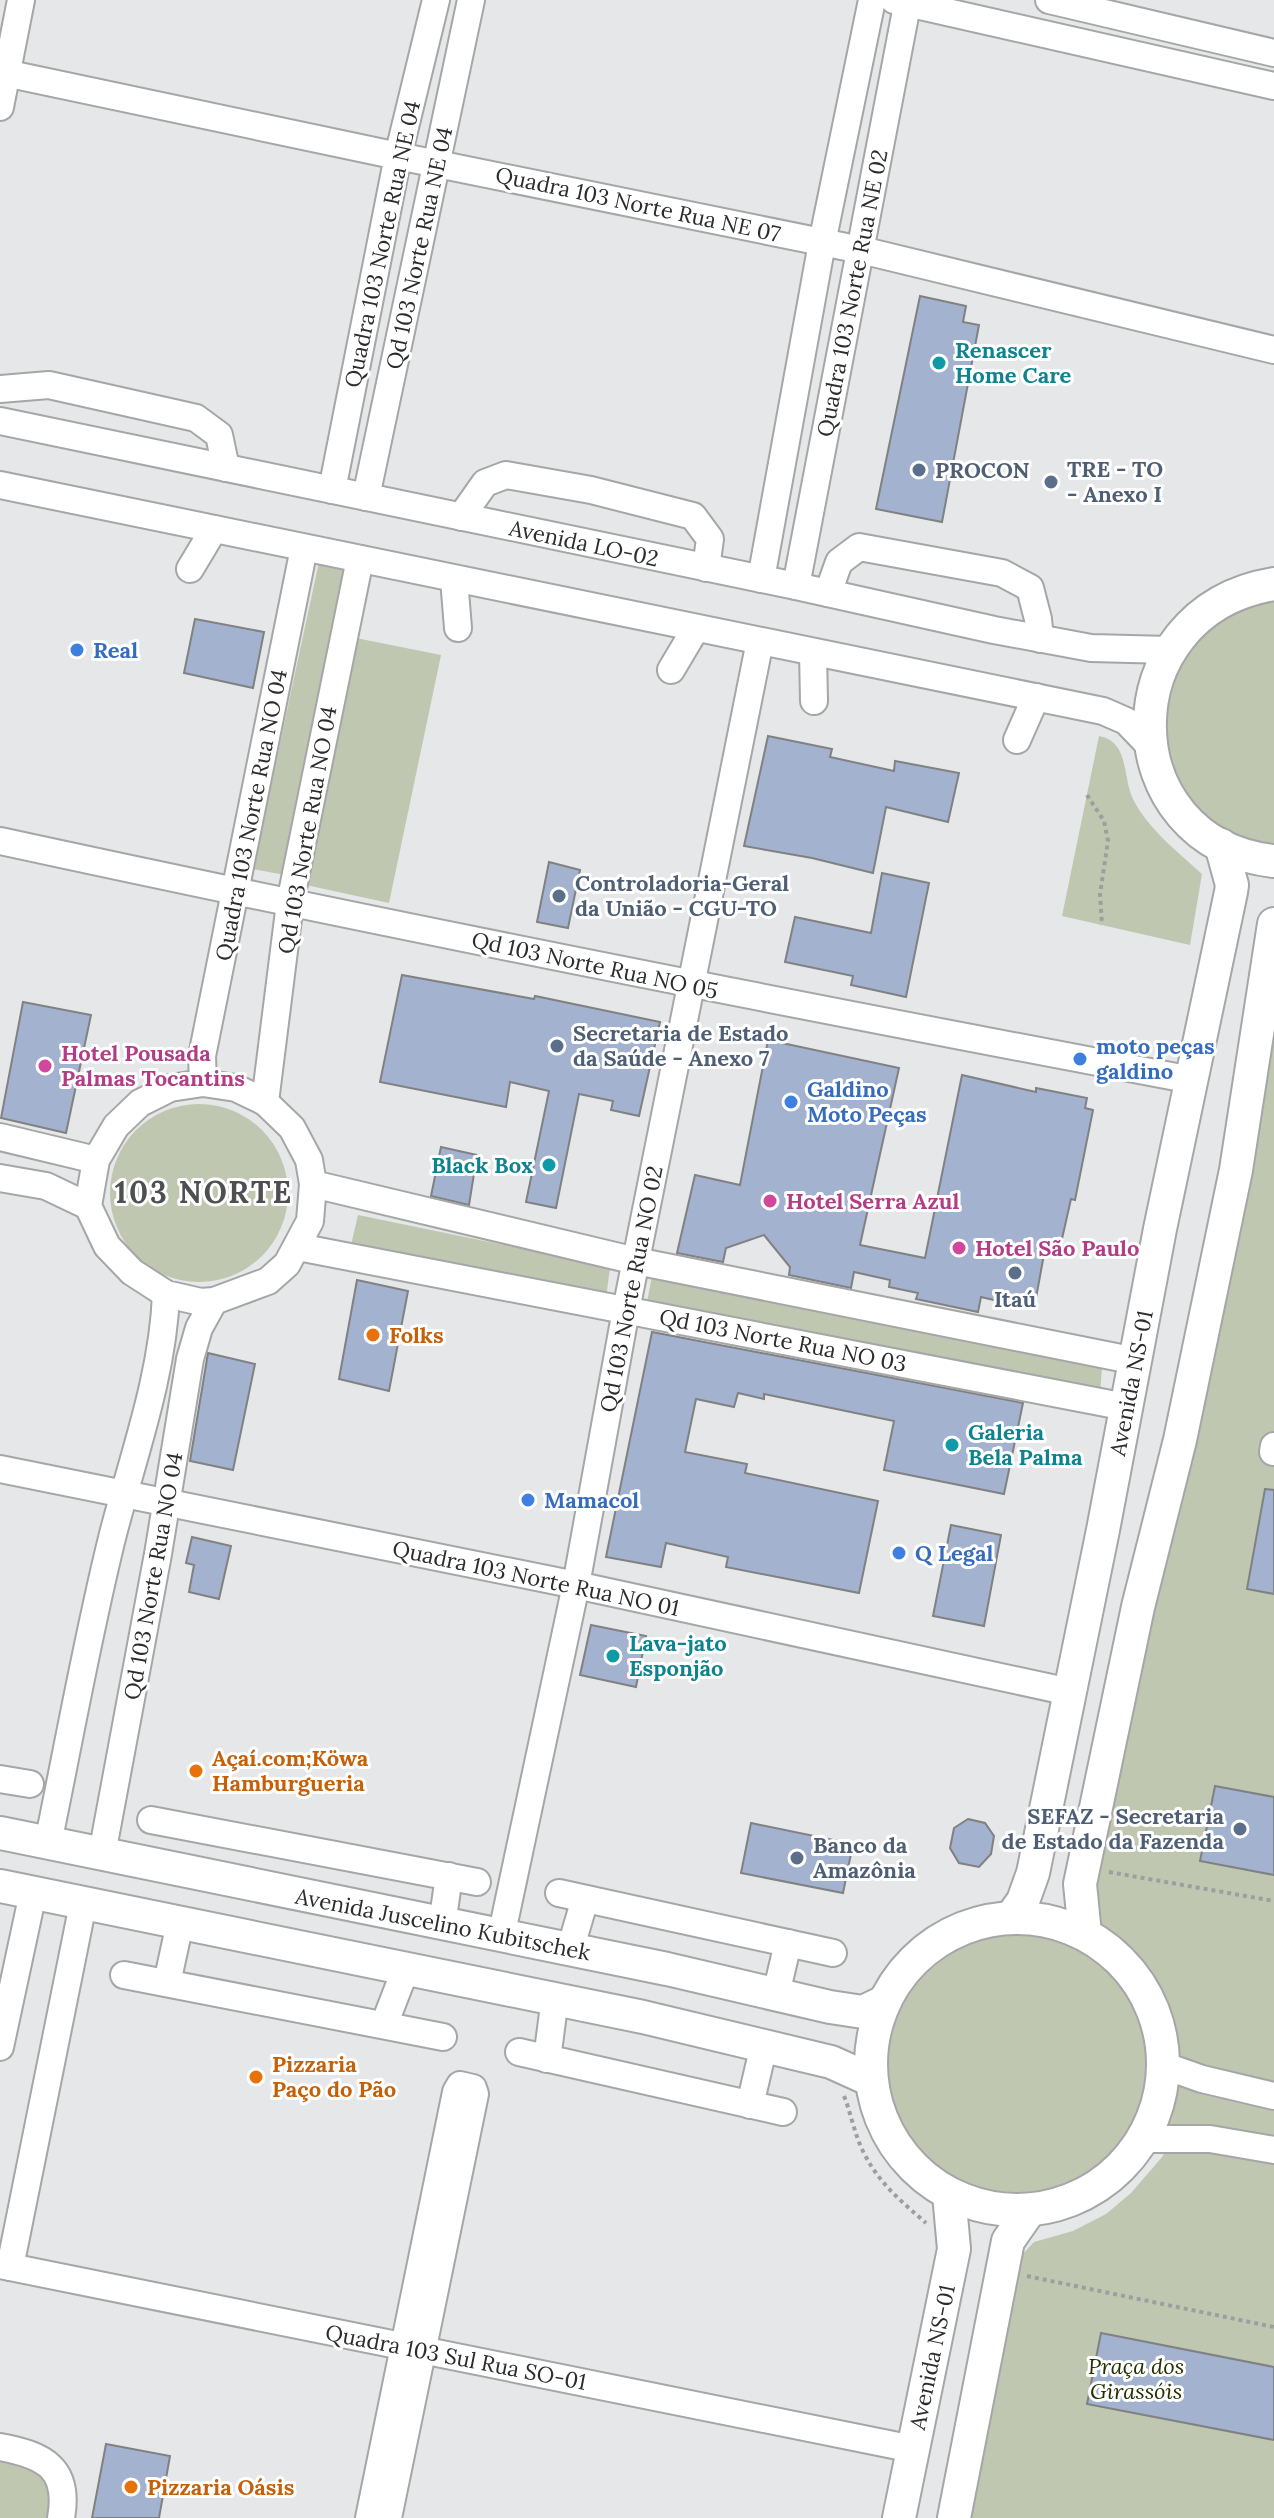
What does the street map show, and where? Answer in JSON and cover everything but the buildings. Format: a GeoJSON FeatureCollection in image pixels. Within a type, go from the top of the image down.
{"type":"FeatureCollection","features":[{"type":"Feature","properties":{"kind":"main road"},"geometry":{"type":"LineString","coordinates":[[1272,583],[1242,591],[1213,605],[1188,626],[1169,650],[1152,692],[1149,714],[1151,747],[1161,779],[1179,808],[1198,829],[1221,845],[1252,857],[1274,861]]}},
{"type":"Feature","properties":{"kind":"main road","name":"Avenida NS-01"},"geometry":{"type":"LineString","coordinates":[[1011,1918],[1023,1901],[1033,1873],[1160,1229],[1231,892],[1232,885],[1221,845]]}},
{"type":"Feature","properties":{"kind":"main road"},"geometry":{"type":"LineString","coordinates":[[1085,1934],[1080,1884],[1083,1867],[1138,1607],[1186,1410],[1236,1170],[1274,924]]}},
{"type":"Feature","properties":{"kind":"main road","name":"Avenida Juscelino Kubitschek"},"geometry":{"type":"LineString","coordinates":[[0,1833],[863,2012],[884,2002]]}},
{"type":"Feature","properties":{"kind":"main road"},"geometry":{"type":"LineString","coordinates":[[0,1886],[555,1998],[831,2062],[871,2080]]}},
{"type":"Feature","properties":{"kind":"main road"},"geometry":{"type":"LineString","coordinates":[[1033,1919],[1064,1925],[1085,1934],[1119,1960],[1144,1989],[1160,2026],[1165,2066],[1162,2095],[1145,2139],[1123,2167],[1099,2187],[1072,2201],[1029,2211],[985,2207],[949,2194],[914,2169],[892,2141],[877,2108],[871,2080],[870,2053],[884,2002],[897,1980],[922,1952],[940,1939],[981,1922],[1033,1919]]}},
{"type":"Feature","properties":{"kind":"main road","name":"Avenida NS-01"},"geometry":{"type":"LineString","coordinates":[[899,2518],[954,2249],[949,2194]]}},
{"type":"Feature","properties":{"kind":"main road"},"geometry":{"type":"LineString","coordinates":[[954,2518],[1008,2241],[1029,2211]]}},
{"type":"Feature","properties":{"kind":"street"},"geometry":{"type":"LineString","coordinates":[[0,107],[4,72],[21,0]]}},
{"type":"Feature","properties":{"kind":"street","name":"Quadra 103 Norte Rua NE 04"},"geometry":{"type":"LineString","coordinates":[[332,490],[398,156],[436,0]]}},
{"type":"Feature","properties":{"kind":"street","name":"Qd 103 Norte Rua NE 04"},"geometry":{"type":"LineString","coordinates":[[366,497],[471,0]]}},
{"type":"Feature","properties":{"kind":"street","name":"Quadra 103 Norte Rua NE 02"},"geometry":{"type":"LineString","coordinates":[[761,579],[822,243],[872,0]]}},
{"type":"Feature","properties":{"kind":"street"},"geometry":{"type":"LineString","coordinates":[[1049,0],[1274,53]]}},
{"type":"Feature","properties":{"kind":"street"},"geometry":{"type":"LineString","coordinates":[[904,1],[1274,86]]}},
{"type":"Feature","properties":{"kind":"street","name":"Quadra 103 Norte Rua NE 02"},"geometry":{"type":"LineString","coordinates":[[796,586],[861,250],[904,1]]}},
{"type":"Feature","properties":{"kind":"street","name":"Quadra 103 Norte Rua NE 07"},"geometry":{"type":"LineString","coordinates":[[4,72],[861,250],[1274,350]]}},
{"type":"Feature","properties":{"kind":"street"},"geometry":{"type":"LineString","coordinates":[[0,389],[49,385],[196,418],[219,435],[226,468]]}},
{"type":"Feature","properties":{"kind":"street","name":"Avenida LO-02"},"geometry":{"type":"LineString","coordinates":[[0,421],[1040,639],[1091,648],[1169,650]]}},
{"type":"Feature","properties":{"kind":"street"},"geometry":{"type":"LineString","coordinates":[[461,517],[485,483],[506,475],[591,490],[693,516],[710,539],[706,568]]}},
{"type":"Feature","properties":{"kind":"street"},"geometry":{"type":"LineString","coordinates":[[0,485],[1117,715],[1151,747]]}},
{"type":"Feature","properties":{"kind":"street"},"geometry":{"type":"LineString","coordinates":[[190,569],[214,529]]}},
{"type":"Feature","properties":{"kind":"street"},"geometry":{"type":"LineString","coordinates":[[828,593],[839,562],[859,547],[1002,573],[1030,588],[1040,639]]}},
{"type":"Feature","properties":{"kind":"street","name":"Quadra 103 Norte Rua NO 04"},"geometry":{"type":"LineString","coordinates":[[203,1083],[202,1056],[304,548]]}},
{"type":"Feature","properties":{"kind":"street","name":"Qd 103 Norte Rua NO 04"},"geometry":{"type":"LineString","coordinates":[[265,1102],[290,903],[360,559]]}},
{"type":"Feature","properties":{"kind":"street"},"geometry":{"type":"LineString","coordinates":[[454,579],[458,628]]}},
{"type":"Feature","properties":{"kind":"street"},"geometry":{"type":"LineString","coordinates":[[671,670],[696,628]]}},
{"type":"Feature","properties":{"kind":"street","name":"Qd 103 Norte Rua NO 02"},"geometry":{"type":"LineString","coordinates":[[501,1937],[576,1585],[626,1310],[760,641]]}},
{"type":"Feature","properties":{"kind":"street"},"geometry":{"type":"LineString","coordinates":[[813,652],[814,701]]}},
{"type":"Feature","properties":{"kind":"street"},"geometry":{"type":"LineString","coordinates":[[1017,740],[1036,697]]}},
{"type":"Feature","properties":{"kind":"street","name":"Qd 103 Norte Rua NO 05"},"geometry":{"type":"LineString","coordinates":[[0,841],[690,984],[1192,1080]]}},
{"type":"Feature","properties":{"kind":"street"},"geometry":{"type":"LineString","coordinates":[[203,1083],[236,1088],[265,1102],[292,1128],[309,1160],[313,1184],[310,1221],[298,1247],[287,1264],[268,1281],[214,1301],[189,1300],[166,1294],[132,1272],[107,1246],[88,1206],[96,1160],[116,1126],[140,1103],[170,1088],[203,1083]]}},
{"type":"Feature","properties":{"kind":"street"},"geometry":{"type":"LineString","coordinates":[[0,1137],[96,1160]]}},
{"type":"Feature","properties":{"kind":"street"},"geometry":{"type":"LineString","coordinates":[[0,1178],[46,1186],[88,1206]]}},
{"type":"Feature","properties":{"kind":"street"},"geometry":{"type":"LineString","coordinates":[[313,1184],[636,1261],[1136,1361]]}},
{"type":"Feature","properties":{"kind":"street","name":"Qd 103 Norte Rua NO 03"},"geometry":{"type":"LineString","coordinates":[[298,1247],[1126,1407]]}},
{"type":"Feature","properties":{"kind":"street","name":"Qd 103 Norte Rua NO 04"},"geometry":{"type":"LineString","coordinates":[[48,1843],[109,1554],[156,1367],[165,1322],[166,1294]]}},
{"type":"Feature","properties":{"kind":"street","name":"Qd 103 Norte Rua NO 04"},"geometry":{"type":"LineString","coordinates":[[102,1854],[167,1503],[190,1359],[199,1328],[214,1301]]}},
{"type":"Feature","properties":{"kind":"street","name":"Quadra 103 Norte Rua NO 01"},"geometry":{"type":"LineString","coordinates":[[0,1469],[576,1585],[1070,1692]]}},
{"type":"Feature","properties":{"kind":"street"},"geometry":{"type":"LineString","coordinates":[[0,1779],[30,1784]]}},
{"type":"Feature","properties":{"kind":"street"},"geometry":{"type":"LineString","coordinates":[[151,1820],[477,1882]]}},
{"type":"Feature","properties":{"kind":"street"},"geometry":{"type":"LineString","coordinates":[[201,1875],[211,1831]]}},
{"type":"Feature","properties":{"kind":"street"},"geometry":{"type":"LineString","coordinates":[[442,1925],[449,1876]]}},
{"type":"Feature","properties":{"kind":"street"},"geometry":{"type":"LineString","coordinates":[[0,2047],[33,1893]]}},
{"type":"Feature","properties":{"kind":"street"},"geometry":{"type":"LineString","coordinates":[[559,1893],[833,1953]]}},
{"type":"Feature","properties":{"kind":"street"},"geometry":{"type":"LineString","coordinates":[[570,1950],[585,1899]]}},
{"type":"Feature","properties":{"kind":"street"},"geometry":{"type":"LineString","coordinates":[[5,2266],[83,1904]]}},
{"type":"Feature","properties":{"kind":"street"},"geometry":{"type":"LineString","coordinates":[[167,1983],[180,1923]]}},
{"type":"Feature","properties":{"kind":"street"},"geometry":{"type":"LineString","coordinates":[[776,1994],[788,1943]]}},
{"type":"Feature","properties":{"kind":"street"},"geometry":{"type":"LineString","coordinates":[[384,2025],[406,1968]]}},
{"type":"Feature","properties":{"kind":"street"},"geometry":{"type":"LineString","coordinates":[[124,1975],[443,2037]]}},
{"type":"Feature","properties":{"kind":"street"},"geometry":{"type":"LineString","coordinates":[[547,2059],[555,1998]]}},
{"type":"Feature","properties":{"kind":"street"},"geometry":{"type":"LineString","coordinates":[[750,2105],[764,2045]]}},
{"type":"Feature","properties":{"kind":"street"},"geometry":{"type":"LineString","coordinates":[[519,2052],[783,2112]]}},
{"type":"Feature","properties":{"kind":"street"},"geometry":{"type":"LineString","coordinates":[[1165,2066],[1202,2079],[1274,2096]]}},
{"type":"Feature","properties":{"kind":"street"},"geometry":{"type":"LineString","coordinates":[[369,2518],[413,2348],[475,2094],[473,2088],[467,2085],[460,2085],[456,2092],[413,2348],[388,2518]]}},
{"type":"Feature","properties":{"kind":"street"},"geometry":{"type":"LineString","coordinates":[[1145,2139],[1210,2139],[1274,2150]]}},
{"type":"Feature","properties":{"kind":"street","name":"Quadra 103 Sul Rua SO-01"},"geometry":{"type":"LineString","coordinates":[[5,2266],[913,2449]]}},
{"type":"Feature","properties":{"kind":"street"},"geometry":{"type":"LineString","coordinates":[[0,2447],[28,2452],[44,2460],[54,2471],[60,2479],[64,2495],[61,2518]]}},
{"type":"Feature","properties":{"kind":"path"},"geometry":{"type":"LineString","coordinates":[[1087,795],[1104,821],[1108,841],[1100,894],[1102,925]]}},
{"type":"Feature","properties":{"kind":"path"},"geometry":{"type":"LineString","coordinates":[[1083,1867],[1274,1901]]}},
{"type":"Feature","properties":{"kind":"path"},"geometry":{"type":"LineString","coordinates":[[839,2091],[847,2102],[865,2156],[882,2183],[931,2228]]}},
{"type":"Feature","properties":{"kind":"path"},"geometry":{"type":"LineString","coordinates":[[1001,2271],[1274,2327]]}},
{"type":"Feature","properties":{"kind":"green space"},"geometry":{"type":"Polygon","coordinates":[[[320,557],[346,561],[285,875],[253,869],[320,557]]]}},
{"type":"Feature","properties":{"kind":"green space"},"geometry":{"type":"Polygon","coordinates":[[[1274,598],[1274,848],[1231,835],[1197,809],[1185,794],[1167,756],[1164,704],[1183,656],[1221,617],[1274,598]]]}},
{"type":"Feature","properties":{"kind":"green space"},"geometry":{"type":"Polygon","coordinates":[[[356,638],[441,655],[389,903],[306,885],[356,638]]]}},
{"type":"Feature","properties":{"kind":"green space"},"geometry":{"type":"Polygon","coordinates":[[[1099,736],[1116,745],[1139,810],[1164,839],[1202,874],[1190,945],[1062,916],[1099,736]]]}},
{"type":"Feature","properties":{"kind":"green space","name":"Praça dos Girassóis"},"geometry":{"type":"Polygon","coordinates":[[[1274,1011],[1274,2518],[967,2518],[1021,2256],[1034,2242],[1073,2231],[1106,2214],[1131,2193],[1163,2156],[1180,2064],[1170,2027],[1154,1995],[1140,1976],[1096,1935],[1090,1913],[1274,1011]]]}},
{"type":"Feature","properties":{"kind":"green space"},"geometry":{"type":"Polygon","coordinates":[[[199,1104],[233,1111],[262,1130],[281,1159],[288,1193],[281,1227],[262,1256],[233,1275],[199,1282],[165,1275],[136,1256],[117,1227],[110,1193],[117,1159],[136,1130],[165,1111],[199,1104]]]}},
{"type":"Feature","properties":{"kind":"green space"},"geometry":{"type":"Polygon","coordinates":[[[358,1215],[610,1267],[606,1298],[351,1245],[358,1215]]]}},
{"type":"Feature","properties":{"kind":"green space"},"geometry":{"type":"Polygon","coordinates":[[[652,1276],[1102,1368],[1100,1393],[647,1302],[652,1276]]]}},
{"type":"Feature","properties":{"kind":"green space"},"geometry":{"type":"Polygon","coordinates":[[[1021,1934],[1072,1944],[1115,1973],[1144,2016],[1154,2067],[1144,2118],[1115,2161],[1072,2190],[1021,2200],[970,2190],[927,2161],[898,2118],[888,2067],[898,2016],[927,1973],[970,1944],[1021,1934]]]}},
{"type":"Feature","properties":{"kind":"green space"},"geometry":{"type":"Polygon","coordinates":[[[0,2459],[26,2466],[42,2475],[49,2491],[50,2518],[0,2518],[0,2459]]]}},
{"type":"Feature","properties":{"kind":"place","name":"Renascer Home Care"},"geometry":{"type":"Point","coordinates":[939,363]}},
{"type":"Feature","properties":{"kind":"place","name":"PROCON"},"geometry":{"type":"Point","coordinates":[919,470]}},
{"type":"Feature","properties":{"kind":"place","name":"TRE - TO - Anexo I"},"geometry":{"type":"Point","coordinates":[1051,482]}},
{"type":"Feature","properties":{"kind":"place","name":"Real"},"geometry":{"type":"Point","coordinates":[77,650]}},
{"type":"Feature","properties":{"kind":"place","name":"Controladoria-Geral da União - CGU-TO"},"geometry":{"type":"Point","coordinates":[559,896]}},
{"type":"Feature","properties":{"kind":"place","name":"Secretaria de Estado da Saúde - Anexo 7"},"geometry":{"type":"Point","coordinates":[557,1046]}},
{"type":"Feature","properties":{"kind":"place","name":"moto peças galdino"},"geometry":{"type":"Point","coordinates":[1080,1059]}},
{"type":"Feature","properties":{"kind":"place","name":"Hotel Pousada Palmas Tocantins"},"geometry":{"type":"Point","coordinates":[45,1066]}},
{"type":"Feature","properties":{"kind":"place","name":"Galdino Moto Peças"},"geometry":{"type":"Point","coordinates":[791,1102]}},
{"type":"Feature","properties":{"kind":"place","name":"Black Box"},"geometry":{"type":"Point","coordinates":[549,1165]}},
{"type":"Feature","properties":{"kind":"place","name":"Hotel Serra Azul"},"geometry":{"type":"Point","coordinates":[770,1201]}},
{"type":"Feature","properties":{"kind":"place","name":"Hotel São Paulo"},"geometry":{"type":"Point","coordinates":[959,1248]}},
{"type":"Feature","properties":{"kind":"place","name":"Itaú"},"geometry":{"type":"Point","coordinates":[1015,1273]}},
{"type":"Feature","properties":{"kind":"place","name":"Folks"},"geometry":{"type":"Point","coordinates":[373,1335]}},
{"type":"Feature","properties":{"kind":"place","name":"Galeria Bela Palma"},"geometry":{"type":"Point","coordinates":[952,1445]}},
{"type":"Feature","properties":{"kind":"place","name":"Mamacol"},"geometry":{"type":"Point","coordinates":[528,1500]}},
{"type":"Feature","properties":{"kind":"place","name":"Q Legal"},"geometry":{"type":"Point","coordinates":[899,1553]}},
{"type":"Feature","properties":{"kind":"place","name":"Lava-jato Esponjão"},"geometry":{"type":"Point","coordinates":[613,1656]}},
{"type":"Feature","properties":{"kind":"place","name":"Açaí.com;Köwa Hamburgueria"},"geometry":{"type":"Point","coordinates":[196,1771]}},
{"type":"Feature","properties":{"kind":"place","name":"SEFAZ - Secretaria de Estado da Fazenda"},"geometry":{"type":"Point","coordinates":[1240,1829]}},
{"type":"Feature","properties":{"kind":"place","name":"Banco da Amazônia"},"geometry":{"type":"Point","coordinates":[797,1858]}},
{"type":"Feature","properties":{"kind":"place","name":"Pizzaria Paço do Pão"},"geometry":{"type":"Point","coordinates":[256,2077]}},
{"type":"Feature","properties":{"kind":"place","name":"Pizzaria Oásis"},"geometry":{"type":"Point","coordinates":[131,2487]}},
{"type":"Feature","properties":{"kind":"district","name":"103 NORTE"},"geometry":{"type":"Point","coordinates":[204,1192]}}]}
